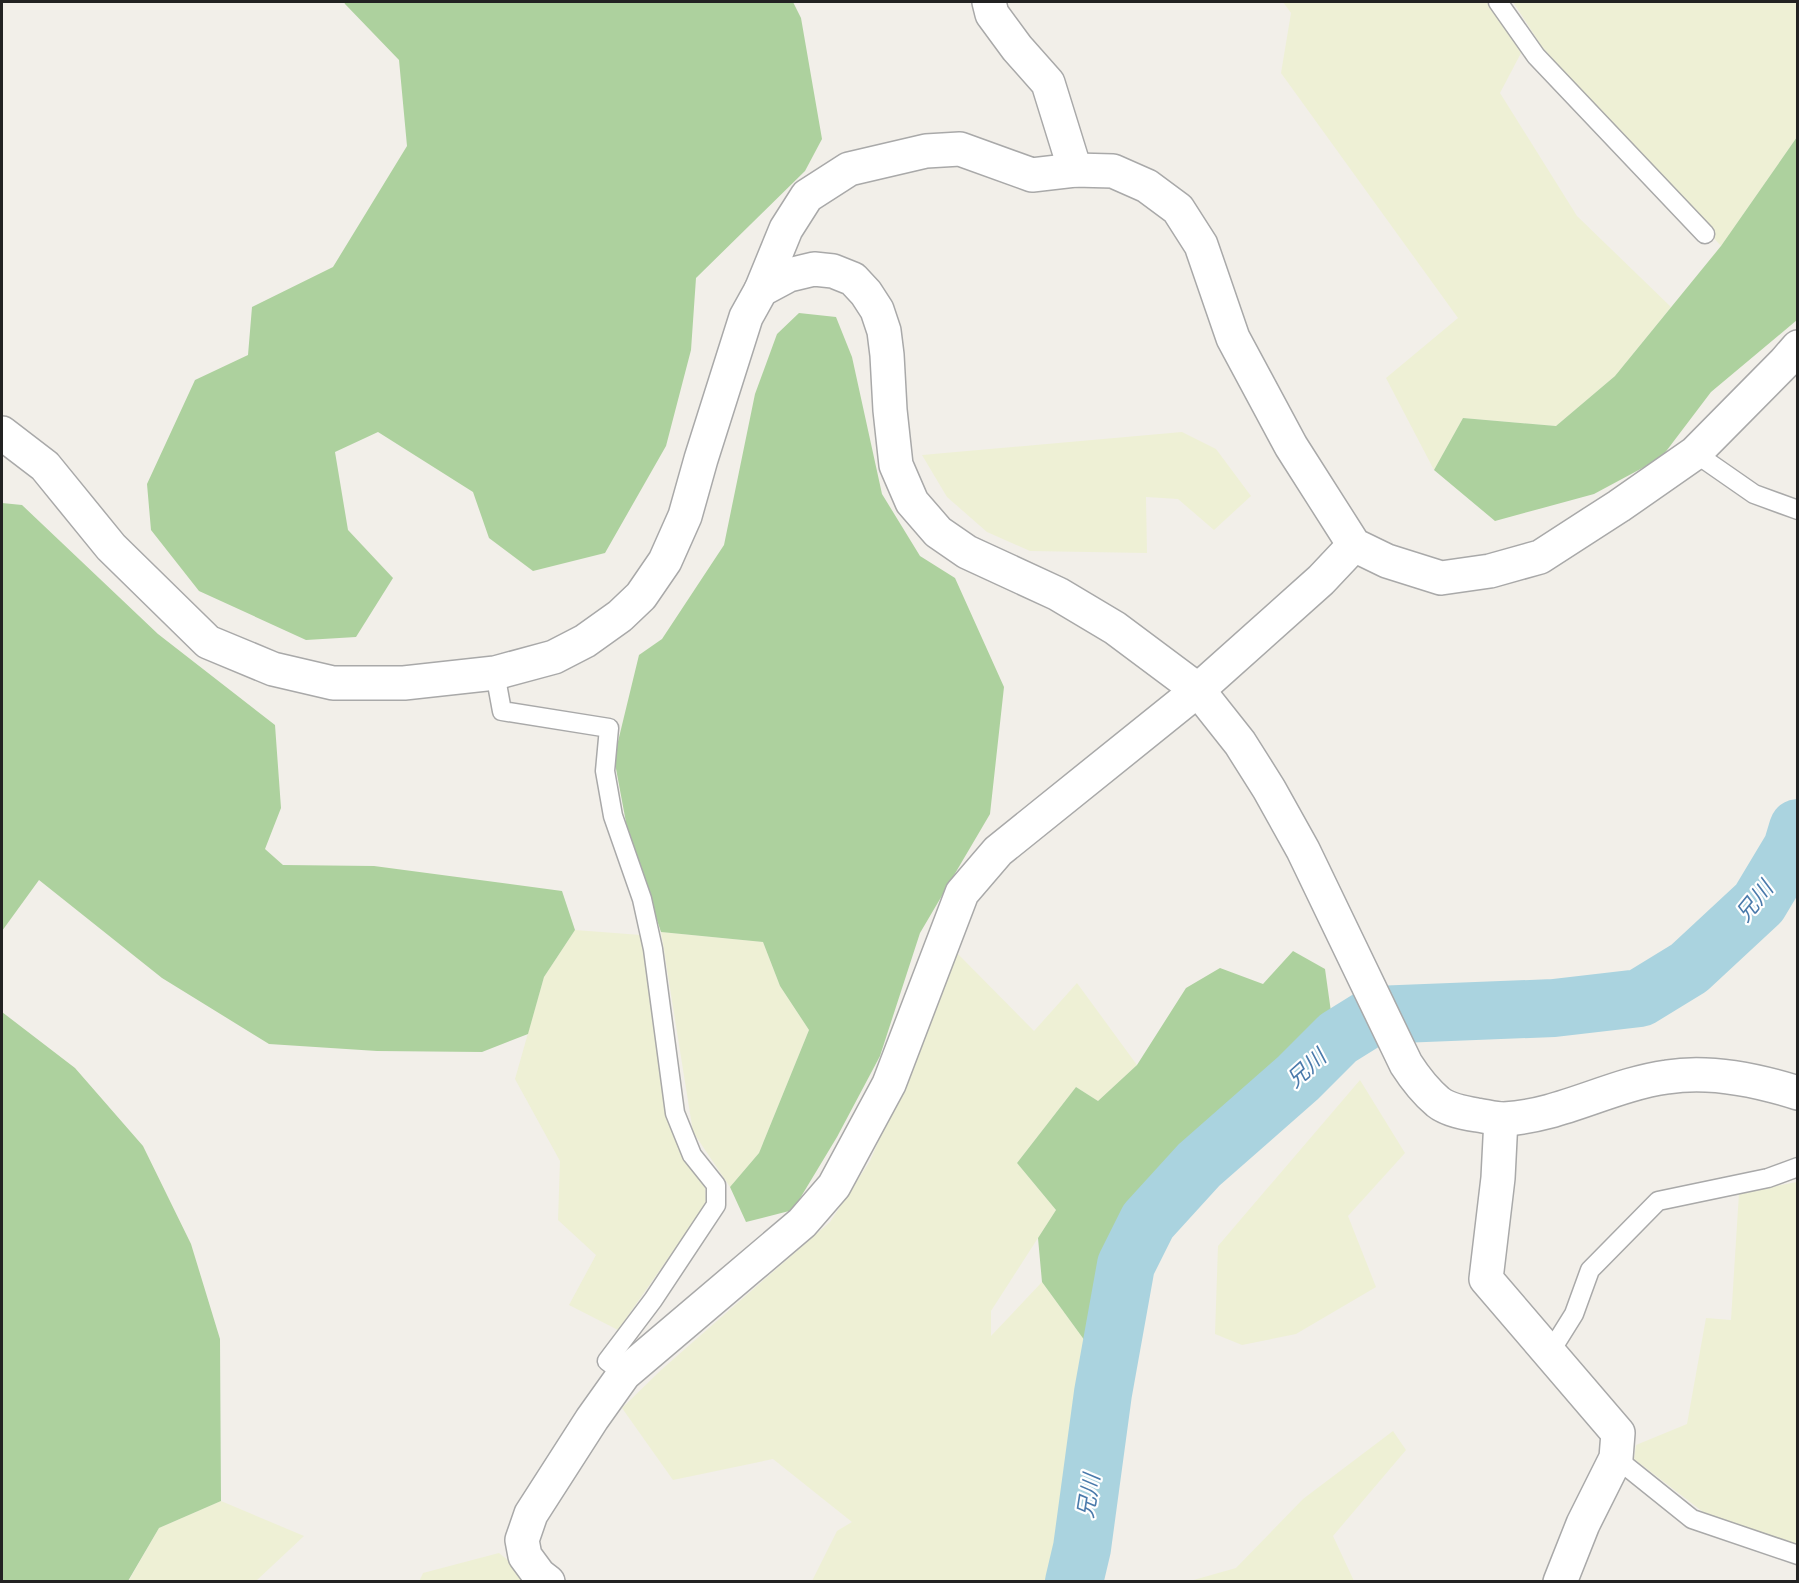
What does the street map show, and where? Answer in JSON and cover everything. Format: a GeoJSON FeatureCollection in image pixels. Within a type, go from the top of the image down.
{"type":"FeatureCollection","features":[{"type":"Feature","properties":{"kind":"street"},"geometry":{"type":"LineString","coordinates":[[989,2],[992,14],[1017,48],[1048,83],[1075,170]]}},
{"type":"Feature","properties":{"kind":"street"},"geometry":{"type":"LineString","coordinates":[[2,433],[45,466],[111,547],[208,642],[273,669],[333,683],[404,683],[495,673],[554,657],[585,641],[620,616],[641,596],[666,561],[685,516],[746,317],[761,290],[786,229],[807,196],[849,169],[926,151],[960,149],[1032,175],[1075,170],[1113,171],[1146,186],[1178,209],[1201,245],[1233,338],[1291,446],[1354,545],[1387,561],[1441,578],[1490,572],[1540,557],[1695,453],[1797,347]]}},
{"type":"Feature","properties":{"kind":"street"},"geometry":{"type":"LineString","coordinates":[[761,290],[789,275],[814,269],[833,271],[852,279],[866,293],[877,310],[884,331],[896,465],[912,502],[938,532],[967,552],[1058,594],[1115,628],[1198,690],[1240,743],[1269,789],[1303,850],[1406,1064],[1420,1084],[1440,1104],[1464,1113],[1501,1119],[1538,1114],[1576,1104],[1621,1086],[1668,1076],[1701,1075],[1748,1080],[1797,1093]]}},
{"type":"Feature","properties":{"kind":"street"},"geometry":{"type":"LineString","coordinates":[[548,1581],[539,1575],[525,1556],[522,1540],[531,1514],[624,1374],[802,1223],[834,1186],[889,1084],[962,893],[998,851],[1198,690],[1321,580],[1354,545]]}},
{"type":"Feature","properties":{"kind":"street"},"geometry":{"type":"LineString","coordinates":[[1501,1119],[1498,1178],[1486,1279],[1618,1433],[1616,1458],[1583,1524],[1560,1581]]}},
{"type":"Feature","properties":{"kind":"lane"},"geometry":{"type":"LineString","coordinates":[[1498,2],[1536,56],[1705,234]]}},
{"type":"Feature","properties":{"kind":"lane"},"geometry":{"type":"LineString","coordinates":[[1695,453],[1754,494],[1797,510]]}},
{"type":"Feature","properties":{"kind":"lane"},"geometry":{"type":"LineString","coordinates":[[495,673],[502,711],[609,728],[605,771],[613,816],[642,899],[653,949],[675,1113],[692,1155],[716,1185],[716,1205],[653,1300],[608,1361],[624,1374]]}},
{"type":"Feature","properties":{"kind":"lane"},"geometry":{"type":"LineString","coordinates":[[1549,1354],[1574,1314],[1590,1270],[1658,1201],[1768,1178],[1797,1167]]}},
{"type":"Feature","properties":{"kind":"lane"},"geometry":{"type":"LineString","coordinates":[[1616,1458],[1692,1519],[1797,1555]]}},
{"type":"Feature","properties":{"kind":"green space"},"geometry":{"type":"Polygon","coordinates":[[[344,2],[793,2],[801,18],[822,139],[805,171],[696,278],[691,350],[666,446],[605,553],[533,571],[489,538],[473,492],[378,432],[335,452],[348,530],[393,578],[356,637],[306,640],[199,591],[151,530],[147,484],[195,380],[248,355],[252,307],[333,267],[407,146],[399,60],[344,2]]]}},
{"type":"Feature","properties":{"kind":"green space"},"geometry":{"type":"Polygon","coordinates":[[[1283,2],[1487,2],[1521,53],[1500,93],[1577,216],[1671,307],[1615,376],[1556,426],[1463,418],[1434,470],[1386,378],[1458,318],[1281,73],[1291,13],[1283,2]]]}},
{"type":"Feature","properties":{"kind":"green space"},"geometry":{"type":"Polygon","coordinates":[[[1513,2],[1797,2],[1797,137],[1721,246],[1542,47],[1513,2]]]}},
{"type":"Feature","properties":{"kind":"green space"},"geometry":{"type":"Polygon","coordinates":[[[1797,137],[1797,320],[1711,392],[1661,458],[1594,494],[1495,521],[1434,470],[1463,418],[1556,426],[1615,376],[1721,246],[1797,137]]]}},
{"type":"Feature","properties":{"kind":"green space"},"geometry":{"type":"Polygon","coordinates":[[[799,313],[836,317],[852,357],[882,494],[920,556],[955,578],[1004,687],[990,814],[920,933],[880,1056],[837,1137],[793,1210],[746,1222],[730,1187],[759,1153],[809,1030],[780,986],[763,942],[661,932],[628,833],[614,758],[639,655],[662,639],[724,545],[755,394],[777,334],[799,313]]]}},
{"type":"Feature","properties":{"kind":"green space"},"geometry":{"type":"Polygon","coordinates":[[[1182,432],[1216,449],[1251,496],[1214,530],[1178,499],[1146,497],[1147,553],[1030,551],[987,532],[947,497],[922,455],[1182,432]]]}},
{"type":"Feature","properties":{"kind":"green space"},"geometry":{"type":"Polygon","coordinates":[[[2,503],[22,505],[158,634],[275,725],[281,808],[265,849],[283,865],[374,866],[562,891],[575,930],[544,977],[528,1034],[482,1052],[377,1051],[269,1044],[162,978],[39,880],[2,931],[2,503]]]}},
{"type":"Feature","properties":{"kind":"green space"},"geometry":{"type":"Polygon","coordinates":[[[575,930],[641,935],[665,1102],[705,1183],[706,1204],[618,1330],[569,1305],[596,1255],[558,1220],[560,1161],[515,1079],[544,977],[575,930]]]}},
{"type":"Feature","properties":{"kind":"green space"},"geometry":{"type":"Polygon","coordinates":[[[661,932],[763,942],[780,986],[809,1030],[759,1153],[730,1187],[693,1132],[661,932]]]}},
{"type":"Feature","properties":{"kind":"green space"},"geometry":{"type":"Polygon","coordinates":[[[1293,951],[1325,969],[1332,1019],[1228,1110],[1154,1184],[1109,1254],[1104,1321],[1085,1341],[1042,1282],[1038,1238],[1056,1210],[1017,1163],[1076,1087],[1098,1101],[1137,1065],[1186,988],[1220,968],[1263,984],[1293,951]]]}},
{"type":"Feature","properties":{"kind":"green space"},"geometry":{"type":"Polygon","coordinates":[[[956,952],[1034,1031],[1077,983],[1137,1065],[1098,1101],[1076,1087],[1017,1163],[1056,1210],[991,1311],[991,1336],[1042,1282],[1085,1341],[1068,1531],[1053,1581],[812,1581],[837,1531],[852,1522],[773,1459],[673,1480],[622,1408],[661,1370],[830,1222],[870,1161],[956,952]]]}},
{"type":"Feature","properties":{"kind":"green space"},"geometry":{"type":"Polygon","coordinates":[[[2,1012],[75,1068],[143,1146],[191,1244],[220,1339],[221,1501],[159,1528],[128,1581],[2,1581],[2,1012]]]}},
{"type":"Feature","properties":{"kind":"green space"},"geometry":{"type":"Polygon","coordinates":[[[1360,1080],[1405,1153],[1348,1216],[1376,1287],[1296,1334],[1242,1345],[1215,1334],[1218,1246],[1360,1080]]]}},
{"type":"Feature","properties":{"kind":"green space"},"geometry":{"type":"Polygon","coordinates":[[[1797,1182],[1797,1544],[1707,1515],[1634,1459],[1636,1445],[1687,1424],[1706,1318],[1731,1320],[1739,1193],[1797,1182]]]}},
{"type":"Feature","properties":{"kind":"green space"},"geometry":{"type":"Polygon","coordinates":[[[1393,1431],[1406,1450],[1333,1536],[1354,1581],[1190,1581],[1236,1568],[1303,1499],[1393,1431]]]}},
{"type":"Feature","properties":{"kind":"green space"},"geometry":{"type":"Polygon","coordinates":[[[221,1501],[304,1536],[256,1581],[128,1582],[159,1528],[221,1501]]]}},
{"type":"Feature","properties":{"kind":"green space"},"geometry":{"type":"Polygon","coordinates":[[[499,1553],[534,1581],[419,1582],[423,1573],[499,1553]]]}},
{"type":"Feature","properties":{"kind":"waterway","name":"兄川"},"geometry":{"type":"LineString","coordinates":[[1074,1582],[1082,1548],[1103,1393],[1126,1265],[1148,1221],[1199,1165],[1298,1078],[1338,1038],[1375,1015],[1554,1008],[1640,998],[1689,968],[1759,903],[1792,848],[1798,828]]}}]}
